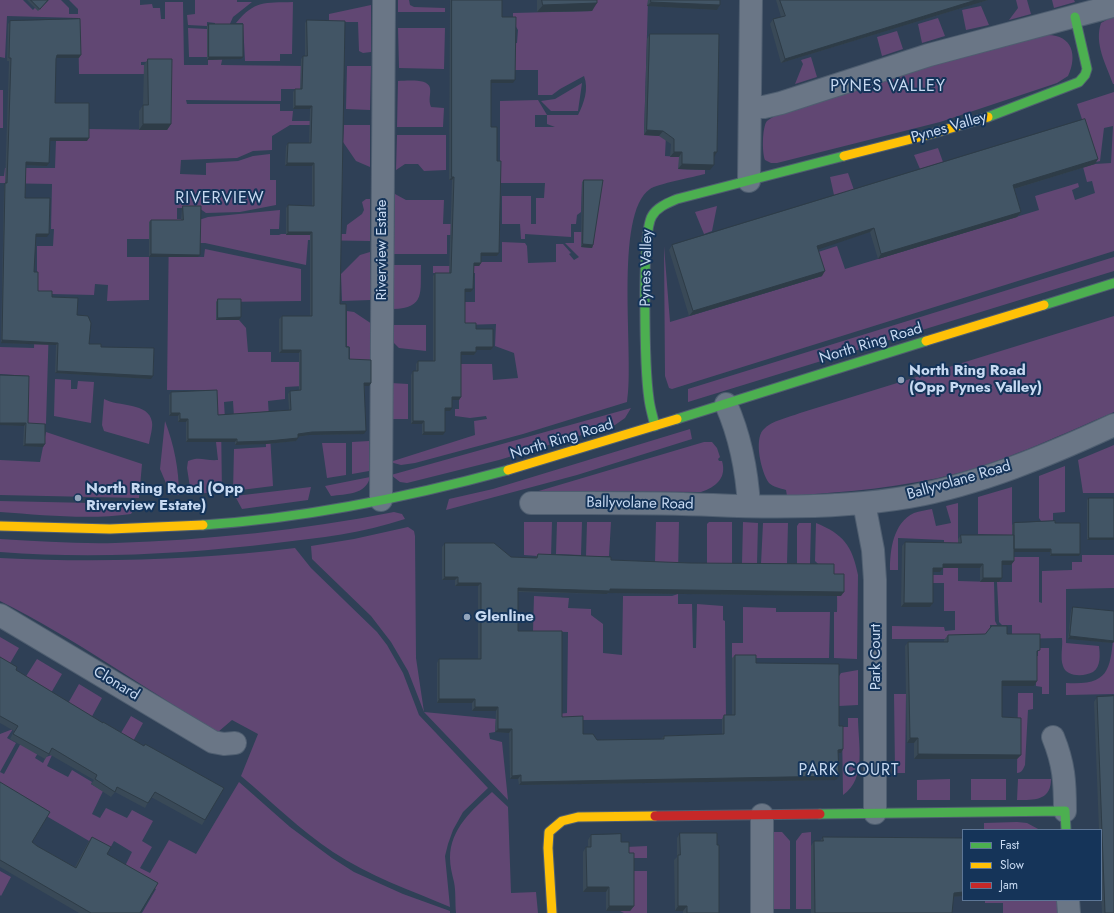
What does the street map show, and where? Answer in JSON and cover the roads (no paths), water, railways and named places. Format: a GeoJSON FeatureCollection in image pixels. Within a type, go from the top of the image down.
{"type":"FeatureCollection","features":[{"type":"Feature","properties":{"kind":"street","name":"Riverview Estate"},"geometry":{"type":"LineString","coordinates":[[381,500],[384,0]]}},
{"type":"Feature","properties":{"kind":"street"},"geometry":{"type":"LineString","coordinates":[[750,180],[751,0]]}},
{"type":"Feature","properties":{"kind":"street"},"geometry":{"type":"LineString","coordinates":[[750,107],[764,107],[781,103],[929,55],[1113,6]]}},
{"type":"Feature","properties":{"kind":"street","name":"Pynes Valley"},"geometry":{"type":"LineString","coordinates":[[655,426],[649,399],[646,332],[648,222],[654,212],[663,204],[677,199],[931,134],[1001,113],[1079,82],[1085,75],[1087,69],[1075,17]]}},
{"type":"Feature","properties":{"kind":"street","name":"North Ring Road"},"geometry":{"type":"LineString","coordinates":[[0,526],[57,529],[154,528],[290,516],[381,500],[487,476],[655,426],[1114,283]]}},
{"type":"Feature","properties":{"kind":"street"},"geometry":{"type":"LineString","coordinates":[[726,404],[738,436],[746,475],[749,506]]}},
{"type":"Feature","properties":{"kind":"street","name":"Ballyvolane Road"},"geometry":{"type":"LineString","coordinates":[[531,503],[794,506],[864,503],[909,497],[960,484],[1066,446],[1114,425]]}},
{"type":"Feature","properties":{"kind":"street","name":"Park Court"},"geometry":{"type":"LineString","coordinates":[[864,503],[873,550],[875,580],[875,813]]}},
{"type":"Feature","properties":{"kind":"street","name":"Clonard"},"geometry":{"type":"LineString","coordinates":[[0,614],[213,742],[224,744],[235,743]]}},
{"type":"Feature","properties":{"kind":"street"},"geometry":{"type":"LineString","coordinates":[[552,913],[548,848],[549,832],[562,821],[578,818],[875,813],[1065,820],[1065,776],[1061,757],[1052,738]]}},
{"type":"Feature","properties":{"kind":"street"},"geometry":{"type":"LineString","coordinates":[[762,815],[762,913]]}},
{"type":"Feature","properties":{"kind":"street"},"geometry":{"type":"LineString","coordinates":[[1068,901],[1069,913]]}},
{"type":"Feature","properties":{"kind":"place","name":"North Ring Road (Opp Pynes Valley)"},"geometry":{"type":"Point","coordinates":[901,380]}},
{"type":"Feature","properties":{"kind":"place","name":"North Ring Road (Opp Riverview Estate)"},"geometry":{"type":"Point","coordinates":[78,498]}},
{"type":"Feature","properties":{"kind":"place","name":"Glenline"},"geometry":{"type":"Point","coordinates":[467,617]}},
{"type":"Feature","properties":{"kind":"district","name":"PYNES VALLEY"},"geometry":{"type":"Point","coordinates":[888,87]}},
{"type":"Feature","properties":{"kind":"district","name":"RIVERVIEW"},"geometry":{"type":"Point","coordinates":[220,199]}},
{"type":"Feature","properties":{"kind":"district","name":"PARK COURT"},"geometry":{"type":"Point","coordinates":[849,771]}}]}
